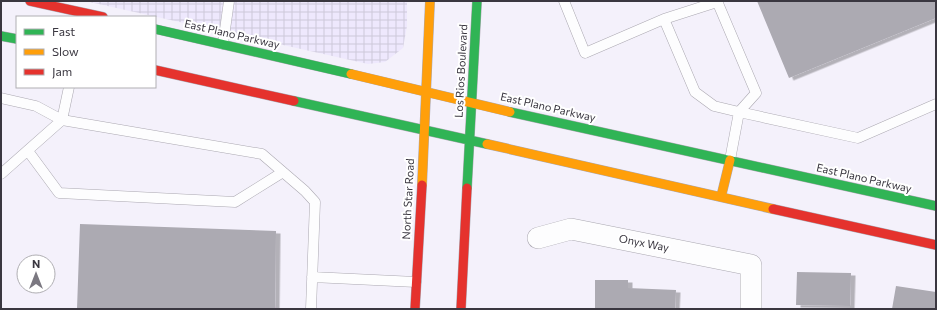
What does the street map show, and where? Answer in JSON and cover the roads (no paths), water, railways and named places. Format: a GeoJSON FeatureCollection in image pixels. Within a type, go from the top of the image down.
{"type":"FeatureCollection","features":[{"type":"Feature","properties":{"kind":"main road"},"geometry":{"type":"LineString","coordinates":[[30,1],[85,15]]}},
{"type":"Feature","properties":{"kind":"main road"},"geometry":{"type":"LineString","coordinates":[[427,91],[430,1]]}},
{"type":"Feature","properties":{"kind":"main road","name":"Los Rios Boulevard"},"geometry":{"type":"LineString","coordinates":[[469,141],[477,1]]}},
{"type":"Feature","properties":{"kind":"main road","name":"East Plano Parkway"},"geometry":{"type":"LineString","coordinates":[[156,29],[427,91],[472,103],[936,206]]}},
{"type":"Feature","properties":{"kind":"main road"},"geometry":{"type":"LineString","coordinates":[[1,36],[16,40]]}},
{"type":"Feature","properties":{"kind":"main road"},"geometry":{"type":"LineString","coordinates":[[156,70],[936,245]]}},
{"type":"Feature","properties":{"kind":"main road","name":"North Star Road"},"geometry":{"type":"LineString","coordinates":[[415,309],[427,91]]}},
{"type":"Feature","properties":{"kind":"main road"},"geometry":{"type":"LineString","coordinates":[[461,309],[469,141]]}},
{"type":"Feature","properties":{"kind":"main road"},"geometry":{"type":"LineString","coordinates":[[721,197],[730,160]]}},
{"type":"Feature","properties":{"kind":"street","name":"Onyx Way"},"geometry":{"type":"LineString","coordinates":[[538,238],[571,229],[751,265],[751,309]]}},
{"type":"Feature","properties":{"kind":"lane"},"geometry":{"type":"LineString","coordinates":[[85,15],[86,1]]}},
{"type":"Feature","properties":{"kind":"lane"},"geometry":{"type":"LineString","coordinates":[[223,44],[229,1]]}},
{"type":"Feature","properties":{"kind":"lane"},"geometry":{"type":"LineString","coordinates":[[564,1],[585,53],[664,19],[717,2],[756,93],[739,112],[730,160]]}},
{"type":"Feature","properties":{"kind":"lane"},"geometry":{"type":"LineString","coordinates":[[664,19],[695,92],[714,106],[858,138],[936,104]]}},
{"type":"Feature","properties":{"kind":"lane"},"geometry":{"type":"LineString","coordinates":[[1,174],[62,120],[69,88]]}},
{"type":"Feature","properties":{"kind":"lane"},"geometry":{"type":"LineString","coordinates":[[1,98],[36,106],[62,120],[262,154],[305,191],[315,202],[311,309]]}},
{"type":"Feature","properties":{"kind":"lane"},"geometry":{"type":"LineString","coordinates":[[28,151],[58,193],[235,202],[283,172]]}},
{"type":"Feature","properties":{"kind":"lane"},"geometry":{"type":"LineString","coordinates":[[312,277],[416,282]]}}]}
